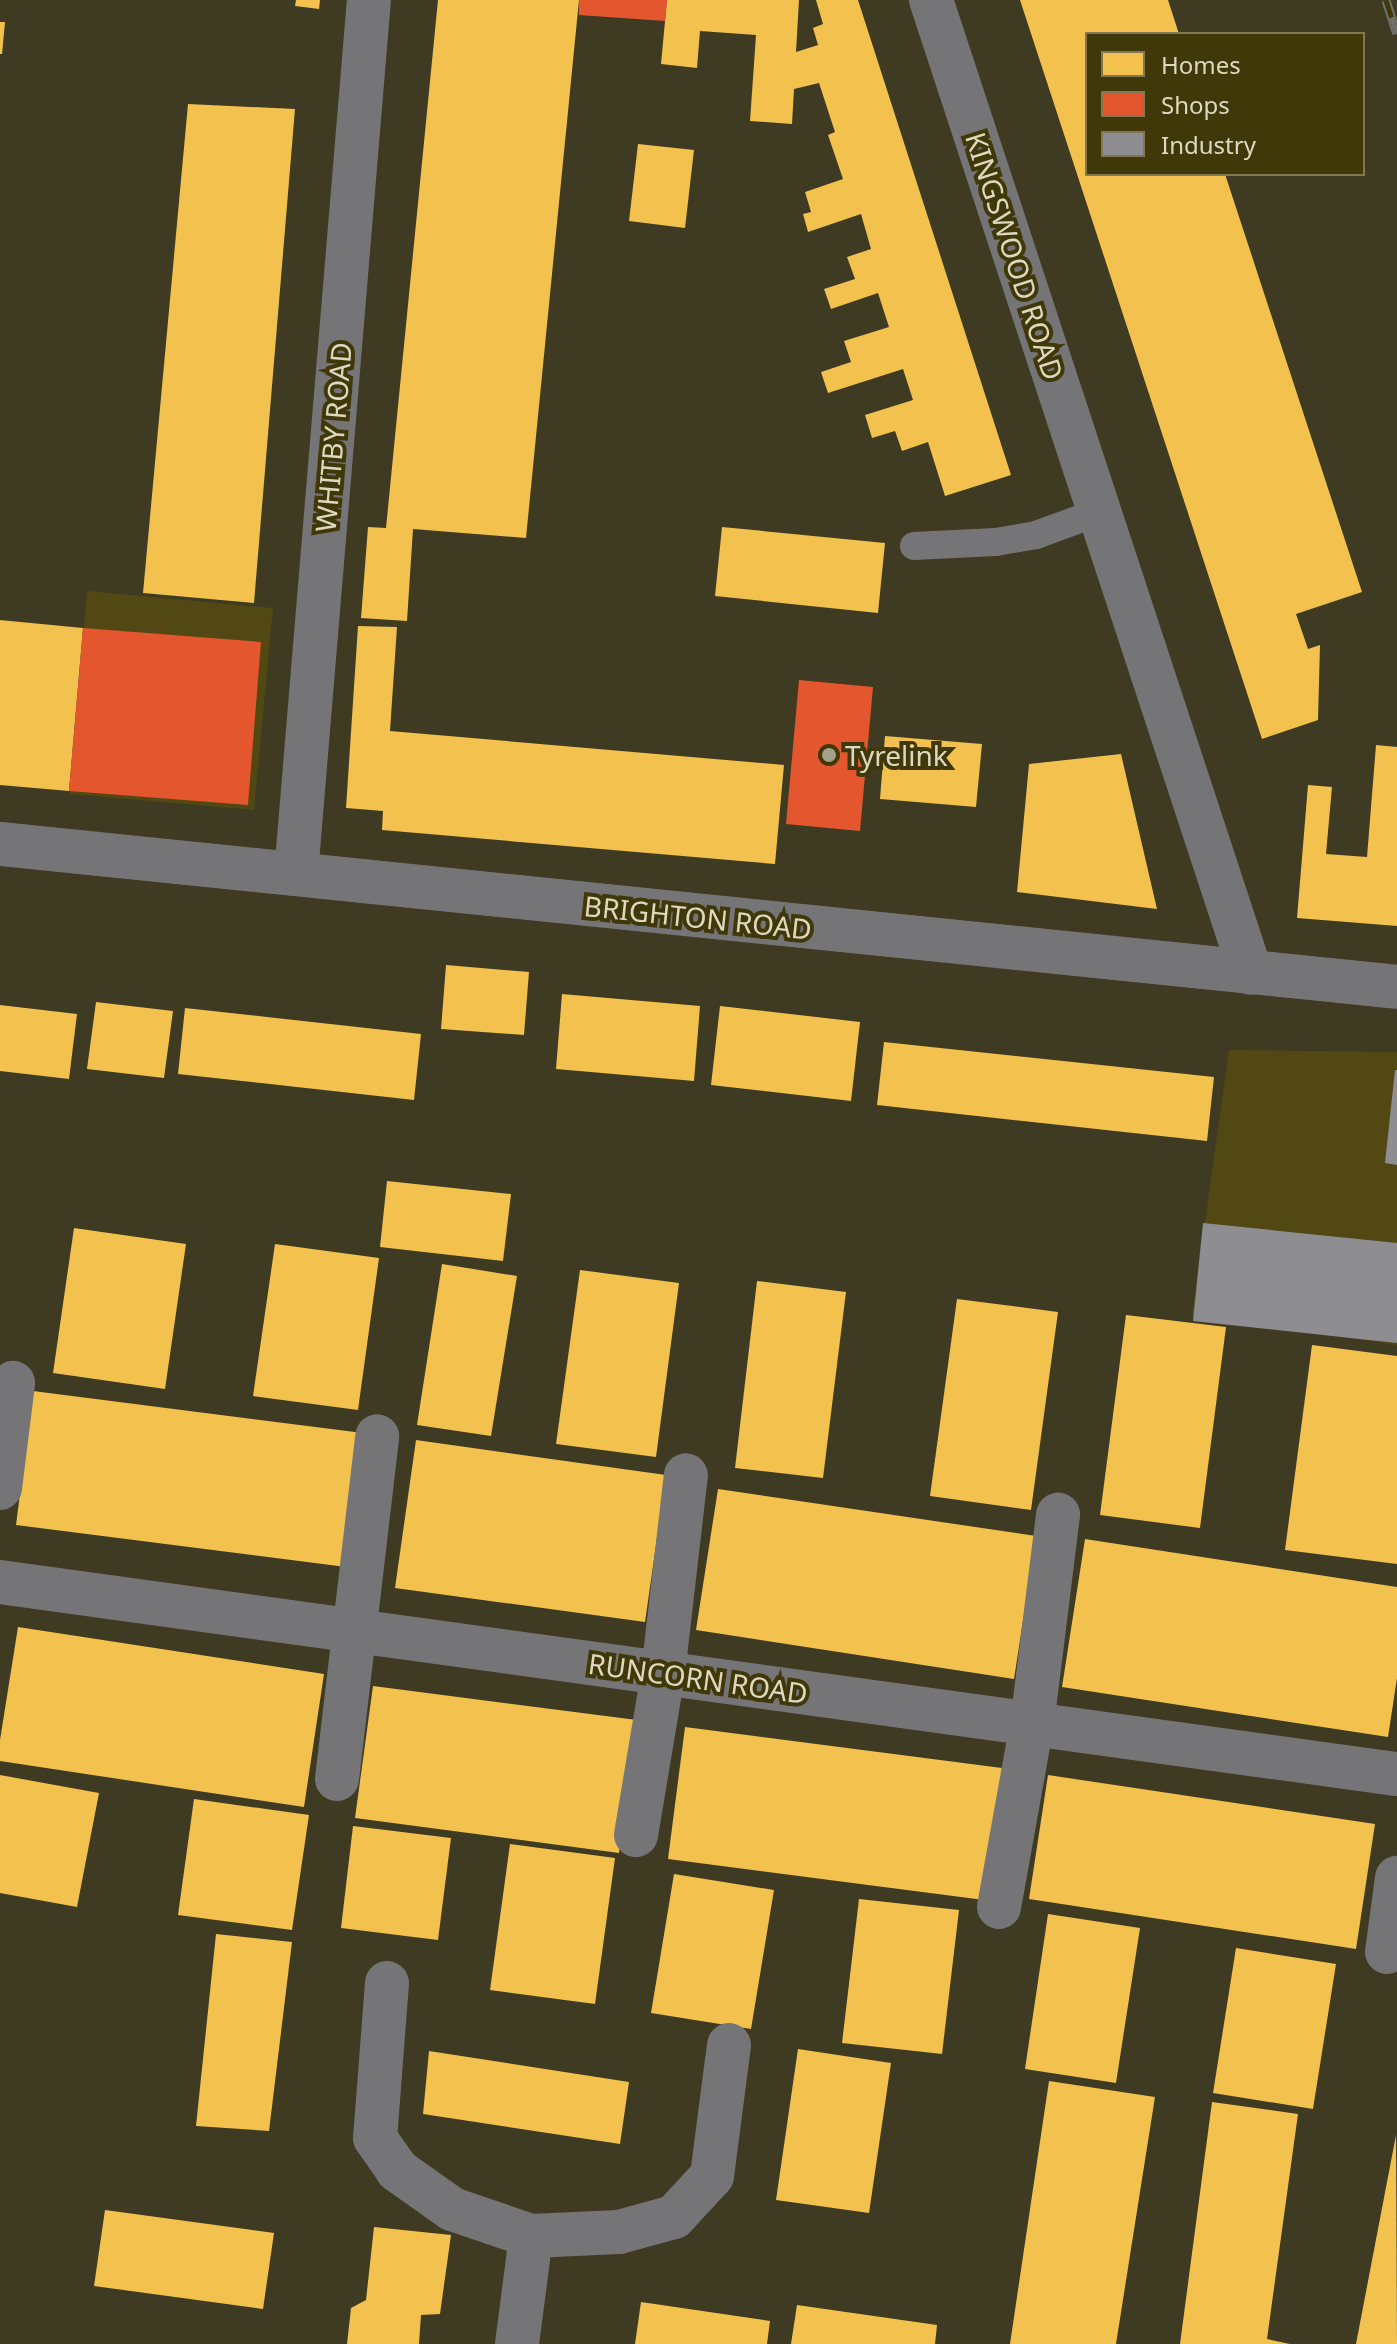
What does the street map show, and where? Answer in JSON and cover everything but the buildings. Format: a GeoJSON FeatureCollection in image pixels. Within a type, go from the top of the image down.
{"type":"FeatureCollection","features":[{"type":"Feature","properties":{"kind":"street","name":"WHITBY ROAD"},"geometry":{"type":"LineString","coordinates":[[296,874],[369,0]]}},
{"type":"Feature","properties":{"kind":"street","name":"KINGSWOOD ROAD"},"geometry":{"type":"LineString","coordinates":[[931,0],[1251,973]]}},
{"type":"Feature","properties":{"kind":"street","name":"BRIGHTON ROAD"},"geometry":{"type":"LineString","coordinates":[[0,844],[1397,987]]}},
{"type":"Feature","properties":{"kind":"street"},"geometry":{"type":"LineString","coordinates":[[0,1488],[13,1383]]}},
{"type":"Feature","properties":{"kind":"street"},"geometry":{"type":"LineString","coordinates":[[337,1779],[357,1631],[377,1436]]}},
{"type":"Feature","properties":{"kind":"street"},"geometry":{"type":"LineString","coordinates":[[636,1835],[663,1673],[686,1475]]}},
{"type":"Feature","properties":{"kind":"street"},"geometry":{"type":"LineString","coordinates":[[999,1907],[1032,1724],[1058,1515]]}},
{"type":"Feature","properties":{"kind":"street","name":"RUNCORN ROAD"},"geometry":{"type":"LineString","coordinates":[[0,1582],[1397,1774]]}},
{"type":"Feature","properties":{"kind":"street"},"geometry":{"type":"LineString","coordinates":[[1387,1952],[1397,1878]]}},
{"type":"Feature","properties":{"kind":"street"},"geometry":{"type":"LineString","coordinates":[[387,1983],[376,2092],[375,2138],[397,2170],[452,2209],[531,2236],[619,2232],[674,2217],[712,2176],[729,2045]]}},
{"type":"Feature","properties":{"kind":"street"},"geometry":{"type":"LineString","coordinates":[[517,2344],[531,2236]]}},
{"type":"Feature","properties":{"kind":"lane"},"geometry":{"type":"LineString","coordinates":[[914,546],[955,547],[1036,535],[1099,512]]}},
{"type":"Feature","properties":{"kind":"shaded area"},"geometry":{"type":"Polygon","coordinates":[[[87,591],[273,608],[254,810],[70,794],[87,591]]]}},
{"type":"Feature","properties":{"kind":"shaded area"},"geometry":{"type":"Polygon","coordinates":[[[1229,1050],[1397,1052],[1397,1345],[1192,1315],[1229,1050]]]}},
{"type":"Feature","properties":{"kind":"railway"},"geometry":{"type":"LineString","coordinates":[[1386,0],[1397,33]]}},
{"type":"Feature","properties":{"kind":"place","name":"Tyrelink"},"geometry":{"type":"Point","coordinates":[829,755]}}]}
